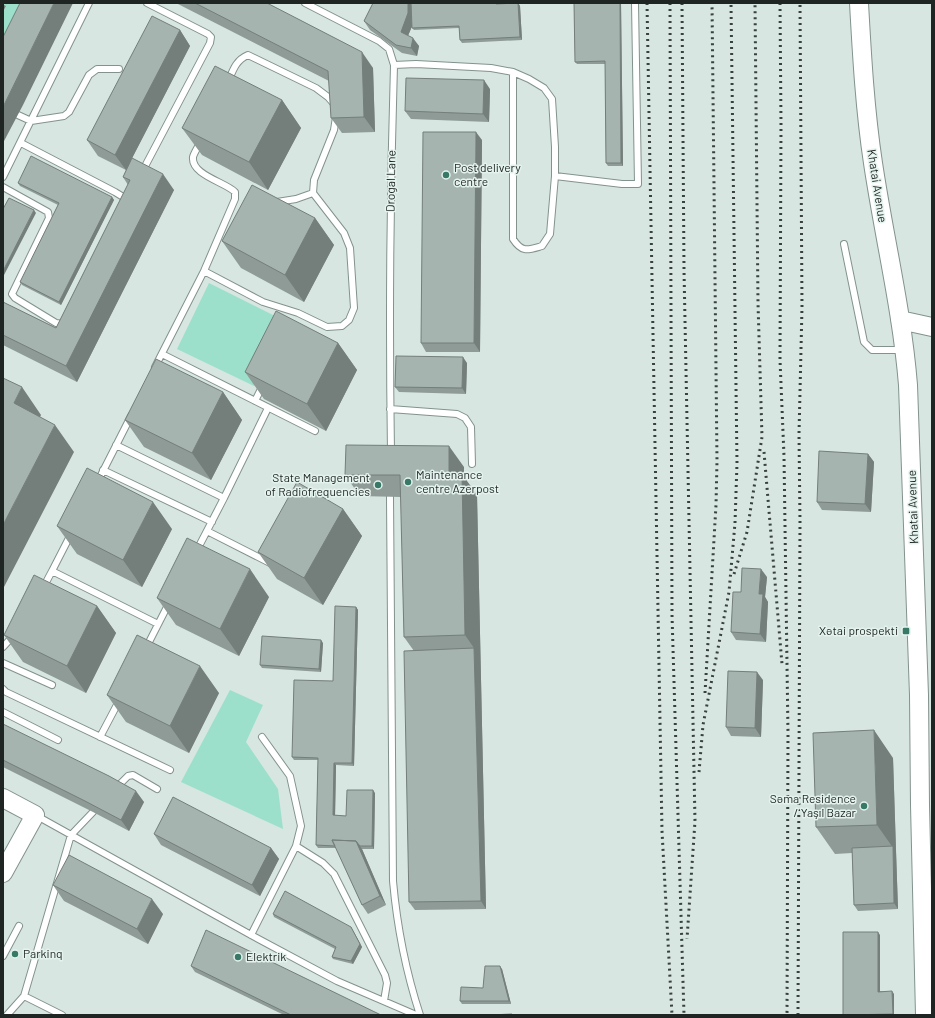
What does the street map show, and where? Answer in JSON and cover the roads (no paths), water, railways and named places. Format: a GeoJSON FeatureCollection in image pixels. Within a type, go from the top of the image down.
{"type":"FeatureCollection","features":[{"type":"Feature","properties":{"kind":"main road","name":"Khatai Avenue"},"geometry":{"type":"LineString","coordinates":[[859,3],[864,94],[873,162],[905,350],[908,385],[926,726],[925,1015]]}},
{"type":"Feature","properties":{"kind":"main road"},"geometry":{"type":"LineString","coordinates":[[900,320],[932,327]]}},
{"type":"Feature","properties":{"kind":"main road"},"geometry":{"type":"LineString","coordinates":[[3,798],[35,815],[3,873]]}},
{"type":"Feature","properties":{"kind":"lane"},"geometry":{"type":"LineString","coordinates":[[3,176],[89,3]]}},
{"type":"Feature","properties":{"kind":"lane"},"geometry":{"type":"LineString","coordinates":[[140,176],[200,63],[210,43],[211,37],[208,34],[147,3]]}},
{"type":"Feature","properties":{"kind":"lane","name":"Drogal Lane"},"geometry":{"type":"LineString","coordinates":[[305,3],[366,31],[389,49],[394,65],[391,171],[391,459]]}},
{"type":"Feature","properties":{"kind":"lane"},"geometry":{"type":"LineString","coordinates":[[555,176],[622,184],[638,184],[636,3]]}},
{"type":"Feature","properties":{"kind":"lane"},"geometry":{"type":"LineString","coordinates":[[204,270],[264,302],[298,313],[327,327],[342,326],[349,320],[354,308],[350,248],[344,233],[313,193],[314,180],[334,130],[336,118],[335,105],[328,97],[316,88],[248,55],[242,57],[237,63],[224,90]]}},
{"type":"Feature","properties":{"kind":"lane"},"geometry":{"type":"LineString","coordinates":[[394,65],[416,64],[492,68],[513,72],[544,88],[552,99],[555,176],[550,234],[542,246],[526,250],[518,246],[513,239],[513,72]]}},
{"type":"Feature","properties":{"kind":"lane"},"geometry":{"type":"LineString","coordinates":[[18,115],[31,121],[64,116],[69,112],[89,75],[97,69],[119,69]]}},
{"type":"Feature","properties":{"kind":"lane"},"geometry":{"type":"LineString","coordinates":[[151,375],[239,199],[231,188],[202,173],[195,166],[193,157],[202,137]]}},
{"type":"Feature","properties":{"kind":"lane"},"geometry":{"type":"LineString","coordinates":[[20,143],[128,200]]}},
{"type":"Feature","properties":{"kind":"lane"},"geometry":{"type":"LineString","coordinates":[[3,188],[48,212],[49,218],[12,294],[15,298],[56,323],[64,324],[70,318]]}},
{"type":"Feature","properties":{"kind":"lane"},"geometry":{"type":"LineString","coordinates":[[125,207],[131,193]]}},
{"type":"Feature","properties":{"kind":"lane"},"geometry":{"type":"LineString","coordinates":[[269,202],[296,199],[313,193]]}},
{"type":"Feature","properties":{"kind":"lane"},"geometry":{"type":"LineString","coordinates":[[844,244],[864,342],[872,350],[905,350]]}},
{"type":"Feature","properties":{"kind":"lane"},"geometry":{"type":"LineString","coordinates":[[295,320],[298,313]]}},
{"type":"Feature","properties":{"kind":"lane"},"geometry":{"type":"LineString","coordinates":[[162,354],[254,402],[314,431]]}},
{"type":"Feature","properties":{"kind":"lane"},"geometry":{"type":"LineString","coordinates":[[254,402],[265,381]]}},
{"type":"Feature","properties":{"kind":"lane"},"geometry":{"type":"LineString","coordinates":[[193,558],[268,408]]}},
{"type":"Feature","properties":{"kind":"lane"},"geometry":{"type":"LineString","coordinates":[[93,490],[134,410]]}},
{"type":"Feature","properties":{"kind":"lane"},"geometry":{"type":"LineString","coordinates":[[390,410],[456,414],[465,418],[471,427],[472,464]]}},
{"type":"Feature","properties":{"kind":"lane"},"geometry":{"type":"LineString","coordinates":[[116,444],[224,498]]}},
{"type":"Feature","properties":{"kind":"lane"},"geometry":{"type":"LineString","coordinates":[[103,470],[212,522]]}},
{"type":"Feature","properties":{"kind":"lane"},"geometry":{"type":"LineString","coordinates":[[390,497],[393,881],[395,907],[400,937],[420,1015]]}},
{"type":"Feature","properties":{"kind":"lane"},"geometry":{"type":"LineString","coordinates":[[41,591],[72,531]]}},
{"type":"Feature","properties":{"kind":"lane"},"geometry":{"type":"LineString","coordinates":[[207,531],[278,566]]}},
{"type":"Feature","properties":{"kind":"lane"},"geometry":{"type":"LineString","coordinates":[[52,571],[158,624]]}},
{"type":"Feature","properties":{"kind":"lane"},"geometry":{"type":"LineString","coordinates":[[143,652],[172,597]]}},
{"type":"Feature","properties":{"kind":"lane"},"geometry":{"type":"LineString","coordinates":[[3,647],[18,629]]}},
{"type":"Feature","properties":{"kind":"lane"},"geometry":{"type":"LineString","coordinates":[[3,663],[52,685]]}},
{"type":"Feature","properties":{"kind":"lane"},"geometry":{"type":"LineString","coordinates":[[3,689],[6,692],[170,770]]}},
{"type":"Feature","properties":{"kind":"lane"},"geometry":{"type":"LineString","coordinates":[[100,737],[122,694]]}},
{"type":"Feature","properties":{"kind":"lane"},"geometry":{"type":"LineString","coordinates":[[3,712],[58,740]]}},
{"type":"Feature","properties":{"kind":"lane"},"geometry":{"type":"LineString","coordinates":[[251,935],[296,846],[301,826],[290,776],[262,737]]}},
{"type":"Feature","properties":{"kind":"lane"},"geometry":{"type":"LineString","coordinates":[[117,787],[128,776],[133,775],[157,788]]}},
{"type":"Feature","properties":{"kind":"lane"},"geometry":{"type":"LineString","coordinates":[[6,1015],[24,996],[71,835],[93,812]]}},
{"type":"Feature","properties":{"kind":"lane"},"geometry":{"type":"LineString","coordinates":[[35,815],[251,935],[337,980],[416,1015]]}},
{"type":"Feature","properties":{"kind":"lane"},"geometry":{"type":"LineString","coordinates":[[296,846],[323,863],[334,874],[385,975],[387,983],[384,1001]]}},
{"type":"Feature","properties":{"kind":"lane"},"geometry":{"type":"LineString","coordinates":[[3,956],[19,926]]}},
{"type":"Feature","properties":{"kind":"lane"},"geometry":{"type":"LineString","coordinates":[[24,996],[62,1015]]}},
{"type":"Feature","properties":{"kind":"railway"},"geometry":{"type":"LineString","coordinates":[[647,3],[662,831],[672,1015]]}},
{"type":"Feature","properties":{"kind":"railway"},"geometry":{"type":"LineString","coordinates":[[670,3],[672,615],[684,1015]]}},
{"type":"Feature","properties":{"kind":"railway"},"geometry":{"type":"LineString","coordinates":[[682,3],[684,270],[695,821],[687,939]]}},
{"type":"Feature","properties":{"kind":"railway"},"geometry":{"type":"LineString","coordinates":[[705,693],[716,505],[717,461],[712,3]]}},
{"type":"Feature","properties":{"kind":"railway"},"geometry":{"type":"LineString","coordinates":[[699,772],[703,725],[729,592],[735,523],[737,463],[731,3]]}},
{"type":"Feature","properties":{"kind":"railway"},"geometry":{"type":"LineString","coordinates":[[734,574],[747,532],[762,437],[758,303],[755,3]]}},
{"type":"Feature","properties":{"kind":"railway"},"geometry":{"type":"LineString","coordinates":[[780,3],[780,360],[784,456],[788,733],[787,1015]]}},
{"type":"Feature","properties":{"kind":"railway"},"geometry":{"type":"LineString","coordinates":[[798,1015],[799,434],[802,307],[800,3]]}},
{"type":"Feature","properties":{"kind":"railway"},"geometry":{"type":"LineString","coordinates":[[764,452],[782,664]]}},
{"type":"Feature","properties":{"kind":"place","name":"Post delivery centre"},"geometry":{"type":"Point","coordinates":[446,175]}},
{"type":"Feature","properties":{"kind":"place","name":"Maintenance centre Azerpost"},"geometry":{"type":"Point","coordinates":[408,482]}},
{"type":"Feature","properties":{"kind":"place","name":"State Management of Radiofrequencies"},"geometry":{"type":"Point","coordinates":[378,485]}},
{"type":"Feature","properties":{"kind":"place","name":"Xətai prospekti"},"geometry":{"type":"Point","coordinates":[906,631]}},
{"type":"Feature","properties":{"kind":"place","name":"Səma Residence / Yaşıl Bazar"},"geometry":{"type":"Point","coordinates":[864,806]}},
{"type":"Feature","properties":{"kind":"place","name":"Parkinq"},"geometry":{"type":"Point","coordinates":[15,954]}},
{"type":"Feature","properties":{"kind":"place","name":"Elektrik"},"geometry":{"type":"Point","coordinates":[238,957]}}]}
